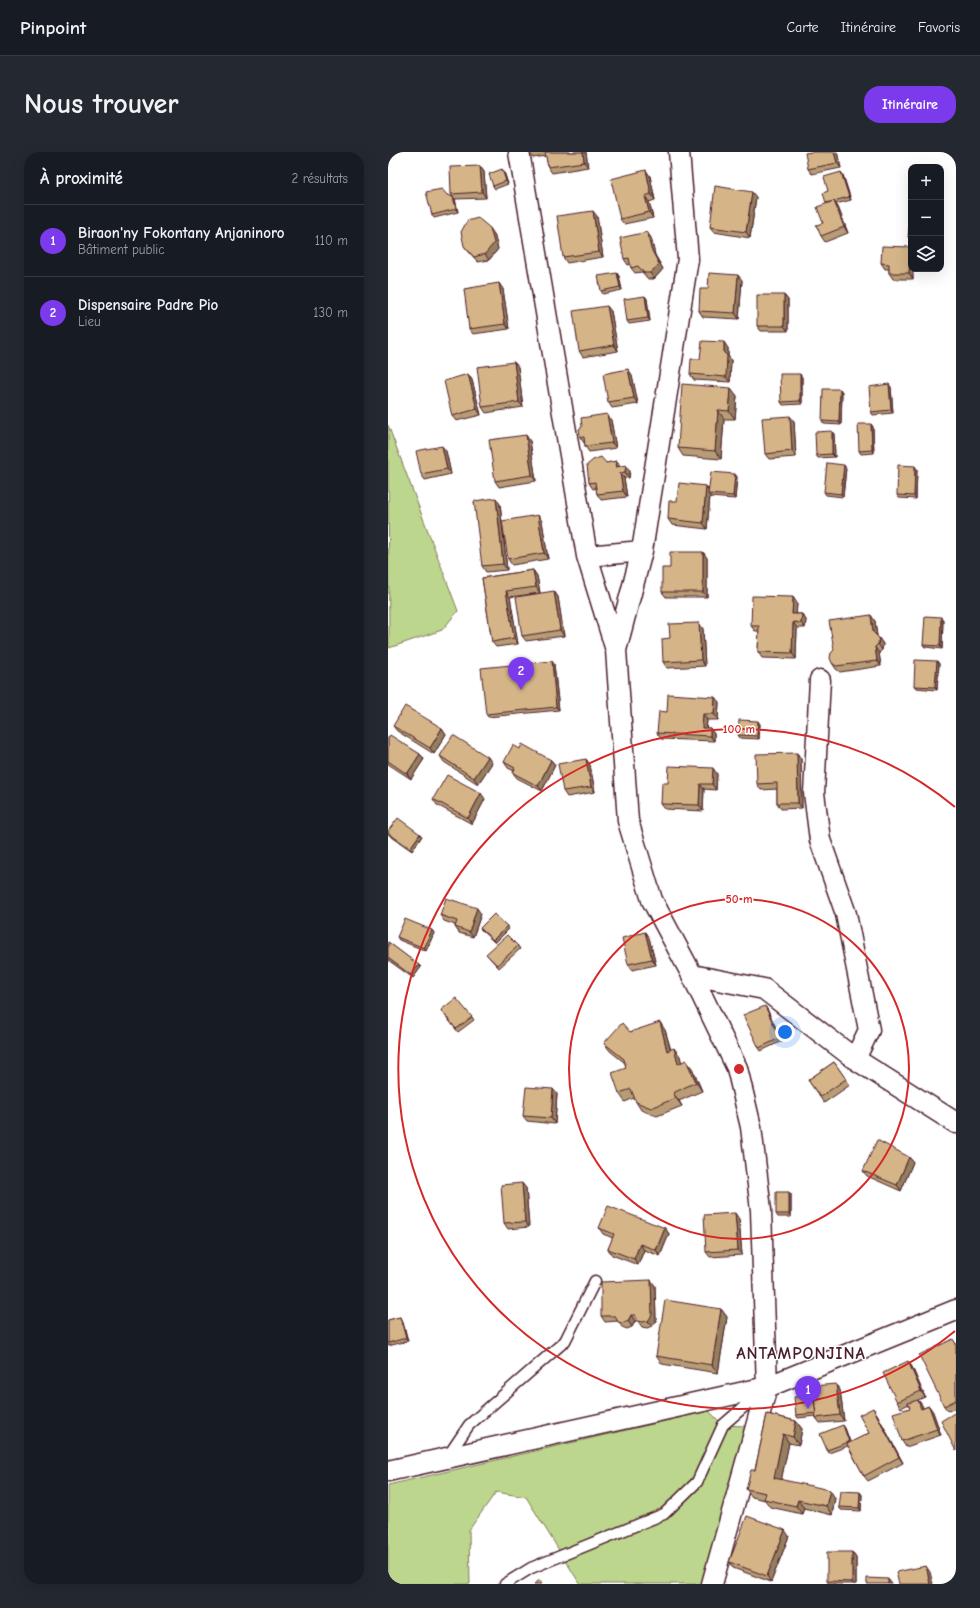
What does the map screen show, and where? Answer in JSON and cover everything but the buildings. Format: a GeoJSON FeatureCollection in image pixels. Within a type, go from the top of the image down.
{"type":"FeatureCollection","features":[{"type":"Feature","properties":{"kind":"street"},"geometry":{"type":"LineString","coordinates":[[519,152],[588,556],[616,650],[628,821],[652,900],[692,975],[737,1068],[751,1128],[761,1210],[767,1386],[712,1584]]}},
{"type":"Feature","properties":{"kind":"street"},"geometry":{"type":"LineString","coordinates":[[616,650],[642,551],[688,259],[679,152]]}},
{"type":"Feature","properties":{"kind":"street"},"geometry":{"type":"LineString","coordinates":[[588,556],[642,551]]}},
{"type":"Feature","properties":{"kind":"street"},"geometry":{"type":"LineString","coordinates":[[820,680],[814,793],[820,840],[846,914],[869,1030],[855,1059]]}},
{"type":"Feature","properties":{"kind":"street"},"geometry":{"type":"LineString","coordinates":[[692,975],[764,989],[855,1059],[956,1123]]}},
{"type":"Feature","properties":{"kind":"street"},"geometry":{"type":"LineString","coordinates":[[388,1471],[767,1386],[956,1310]]}},
{"type":"Feature","properties":{"kind":"lane"},"geometry":{"type":"LineString","coordinates":[[448,1457],[469,1425],[565,1341],[594,1281]]}},
{"type":"Feature","properties":{"kind":"lane"},"geometry":{"type":"LineString","coordinates":[[506,1584],[531,1568],[664,1514],[697,1482],[723,1425],[767,1386]]}},
{"type":"Feature","properties":{"kind":"green space"},"geometry":{"type":"Polygon","coordinates":[[[388,425],[458,611],[442,630],[389,648],[388,425]]]}},
{"type":"Feature","properties":{"kind":"green space"},"geometry":{"type":"Polygon","coordinates":[[[709,1411],[723,1425],[745,1426],[702,1584],[580,1584],[526,1497],[496,1492],[469,1530],[470,1584],[388,1584],[388,1485],[709,1411]]]}},
{"type":"Feature","properties":{"kind":"place","name":"Dispensaire Padre Pio"},"geometry":{"type":"Point","coordinates":[521,690]}},
{"type":"Feature","properties":{"kind":"place","name":"Biraon'ny Fokontany Anjaninoro"},"geometry":{"type":"Point","coordinates":[808,1409]}},
{"type":"Feature","properties":{"kind":"district","name":"ANTAMPONJINA"},"geometry":{"type":"Point","coordinates":[801,1353]}}]}
